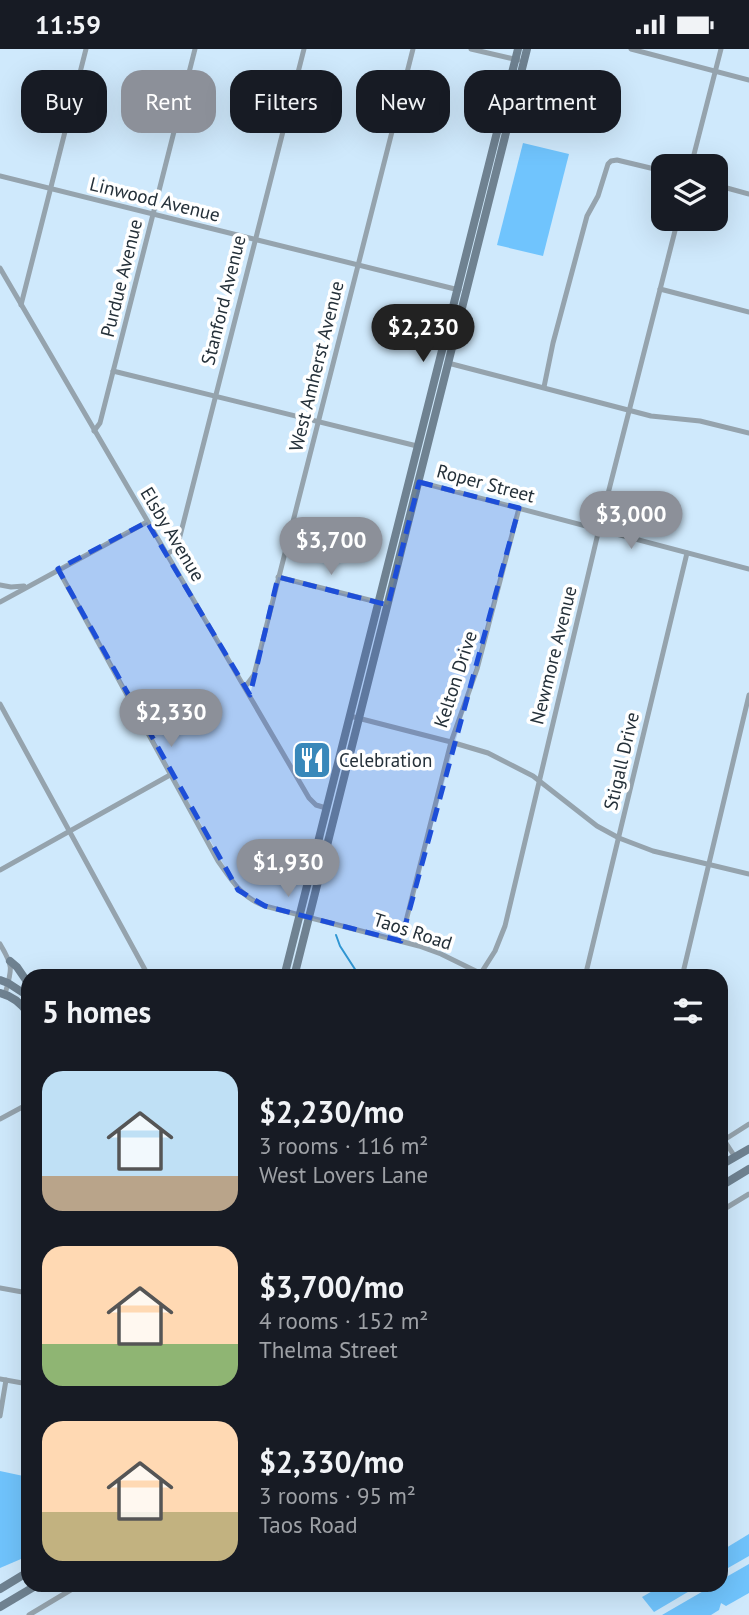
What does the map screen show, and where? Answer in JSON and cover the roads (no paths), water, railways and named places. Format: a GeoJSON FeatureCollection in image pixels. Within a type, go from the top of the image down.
{"type":"FeatureCollection","features":[{"type":"Feature","properties":{"kind":"main road"},"geometry":{"type":"LineString","coordinates":[[519,49],[520,61]]}},
{"type":"Feature","properties":{"kind":"main road"},"geometry":{"type":"LineString","coordinates":[[296,969],[419,482],[461,291],[520,61],[527,49]]}},
{"type":"Feature","properties":{"kind":"main road"},"geometry":{"type":"LineString","coordinates":[[286,969],[417,446],[444,361]]}},
{"type":"Feature","properties":{"kind":"main road"},"geometry":{"type":"LineString","coordinates":[[417,446],[427,448]]}},
{"type":"Feature","properties":{"kind":"main road"},"geometry":{"type":"LineString","coordinates":[[409,479],[419,482]]}},
{"type":"Feature","properties":{"kind":"main road"},"geometry":{"type":"LineString","coordinates":[[326,808],[336,810]]}},
{"type":"Feature","properties":{"kind":"main road"},"geometry":{"type":"LineString","coordinates":[[10,961],[21,973]]}},
{"type":"Feature","properties":{"kind":"main road"},"geometry":{"type":"LineString","coordinates":[[4,981],[21,992]]}},
{"type":"Feature","properties":{"kind":"main road"},"geometry":{"type":"LineString","coordinates":[[2,994],[21,1005]]}},
{"type":"Feature","properties":{"kind":"main road"},"geometry":{"type":"LineString","coordinates":[[728,1161],[749,1149]]}},
{"type":"Feature","properties":{"kind":"main road"},"geometry":{"type":"LineString","coordinates":[[728,1182],[746,1171],[735,1157]]}},
{"type":"Feature","properties":{"kind":"main road"},"geometry":{"type":"LineString","coordinates":[[0,1589],[21,1576]]}},
{"type":"Feature","properties":{"kind":"main road"},"geometry":{"type":"LineString","coordinates":[[0,1607],[25,1592]]}},
{"type":"Feature","properties":{"kind":"street"},"geometry":{"type":"LineString","coordinates":[[21,305],[86,49]]}},
{"type":"Feature","properties":{"kind":"street","name":"Purdue Avenue"},"geometry":{"type":"LineString","coordinates":[[94,431],[100,423],[195,49]]}},
{"type":"Feature","properties":{"kind":"street","name":"Stanford Avenue"},"geometry":{"type":"LineString","coordinates":[[167,554],[175,549],[179,540],[304,49]]}},
{"type":"Feature","properties":{"kind":"street","name":"West Amherst Avenue"},"geometry":{"type":"LineString","coordinates":[[245,687],[254,675],[413,49]]}},
{"type":"Feature","properties":{"kind":"street"},"geometry":{"type":"LineString","coordinates":[[471,49],[520,61]]}},
{"type":"Feature","properties":{"kind":"street"},"geometry":{"type":"LineString","coordinates":[[631,49],[749,80]]}},
{"type":"Feature","properties":{"kind":"street"},"geometry":{"type":"LineString","coordinates":[[694,154],[721,49]]}},
{"type":"Feature","properties":{"kind":"street"},"geometry":{"type":"LineString","coordinates":[[544,387],[587,216],[598,196],[608,164],[614,160],[651,168]]}},
{"type":"Feature","properties":{"kind":"street","name":"Linwood Avenue"},"geometry":{"type":"LineString","coordinates":[[0,176],[461,291]]}},
{"type":"Feature","properties":{"kind":"street"},"geometry":{"type":"LineString","coordinates":[[728,188],[749,194]]}},
{"type":"Feature","properties":{"kind":"street","name":"Newmore Avenue"},"geometry":{"type":"LineString","coordinates":[[484,969],[495,951],[505,926],[599,529],[675,231]]}},
{"type":"Feature","properties":{"kind":"street","name":"Elsby Avenue"},"geometry":{"type":"LineString","coordinates":[[0,268],[309,798],[316,805],[326,808]]}},
{"type":"Feature","properties":{"kind":"street"},"geometry":{"type":"LineString","coordinates":[[660,289],[749,313]]}},
{"type":"Feature","properties":{"kind":"street"},"geometry":{"type":"LineString","coordinates":[[444,361],[629,411],[700,421],[749,433]]}},
{"type":"Feature","properties":{"kind":"street"},"geometry":{"type":"LineString","coordinates":[[113,370],[417,446]]}},
{"type":"Feature","properties":{"kind":"street","name":"Roper Street"},"geometry":{"type":"LineString","coordinates":[[419,482],[749,569]]}},
{"type":"Feature","properties":{"kind":"street","name":"Kelton Drive"},"geometry":{"type":"LineString","coordinates":[[401,941],[451,742],[477,669],[519,508]]}},
{"type":"Feature","properties":{"kind":"street"},"geometry":{"type":"LineString","coordinates":[[0,602],[147,522]]}},
{"type":"Feature","properties":{"kind":"street","name":"Stigall Drive"},"geometry":{"type":"LineString","coordinates":[[587,969],[687,553]]}},
{"type":"Feature","properties":{"kind":"street","name":"Taos Road"},"geometry":{"type":"LineString","coordinates":[[58,569],[218,861],[238,890],[256,902],[401,941],[441,954],[473,969]]}},
{"type":"Feature","properties":{"kind":"street"},"geometry":{"type":"LineString","coordinates":[[278,577],[388,605]]}},
{"type":"Feature","properties":{"kind":"street"},"geometry":{"type":"LineString","coordinates":[[0,585],[17,588],[34,584]]}},
{"type":"Feature","properties":{"kind":"street"},"geometry":{"type":"LineString","coordinates":[[684,969],[749,695]]}},
{"type":"Feature","properties":{"kind":"street"},"geometry":{"type":"LineString","coordinates":[[0,704],[145,969]]}},
{"type":"Feature","properties":{"kind":"street"},"geometry":{"type":"LineString","coordinates":[[349,716],[496,756],[538,780],[597,826],[619,838],[653,851],[749,874]]}},
{"type":"Feature","properties":{"kind":"street"},"geometry":{"type":"LineString","coordinates":[[0,870],[170,775]]}},
{"type":"Feature","properties":{"kind":"street"},"geometry":{"type":"LineString","coordinates":[[0,944],[11,967],[4,981],[2,994]]}},
{"type":"Feature","properties":{"kind":"street"},"geometry":{"type":"LineString","coordinates":[[0,1118],[21,1108]]}},
{"type":"Feature","properties":{"kind":"street"},"geometry":{"type":"LineString","coordinates":[[728,1137],[749,1124]]}},
{"type":"Feature","properties":{"kind":"street"},"geometry":{"type":"LineString","coordinates":[[728,1146],[735,1157]]}},
{"type":"Feature","properties":{"kind":"street"},"geometry":{"type":"LineString","coordinates":[[728,1207],[749,1194]]}},
{"type":"Feature","properties":{"kind":"street"},"geometry":{"type":"LineString","coordinates":[[0,1288],[21,1292]]}},
{"type":"Feature","properties":{"kind":"street"},"geometry":{"type":"LineString","coordinates":[[0,1416],[3,1380],[21,1383]]}},
{"type":"Feature","properties":{"kind":"street"},"geometry":{"type":"LineString","coordinates":[[29,1615],[67,1592]]}},
{"type":"Feature","properties":{"kind":"waterway"},"geometry":{"type":"LineString","coordinates":[[336,935],[355,969]]}},
{"type":"Feature","properties":{"kind":"place","name":"Celebration"},"geometry":{"type":"Point","coordinates":[312,760]}}]}
